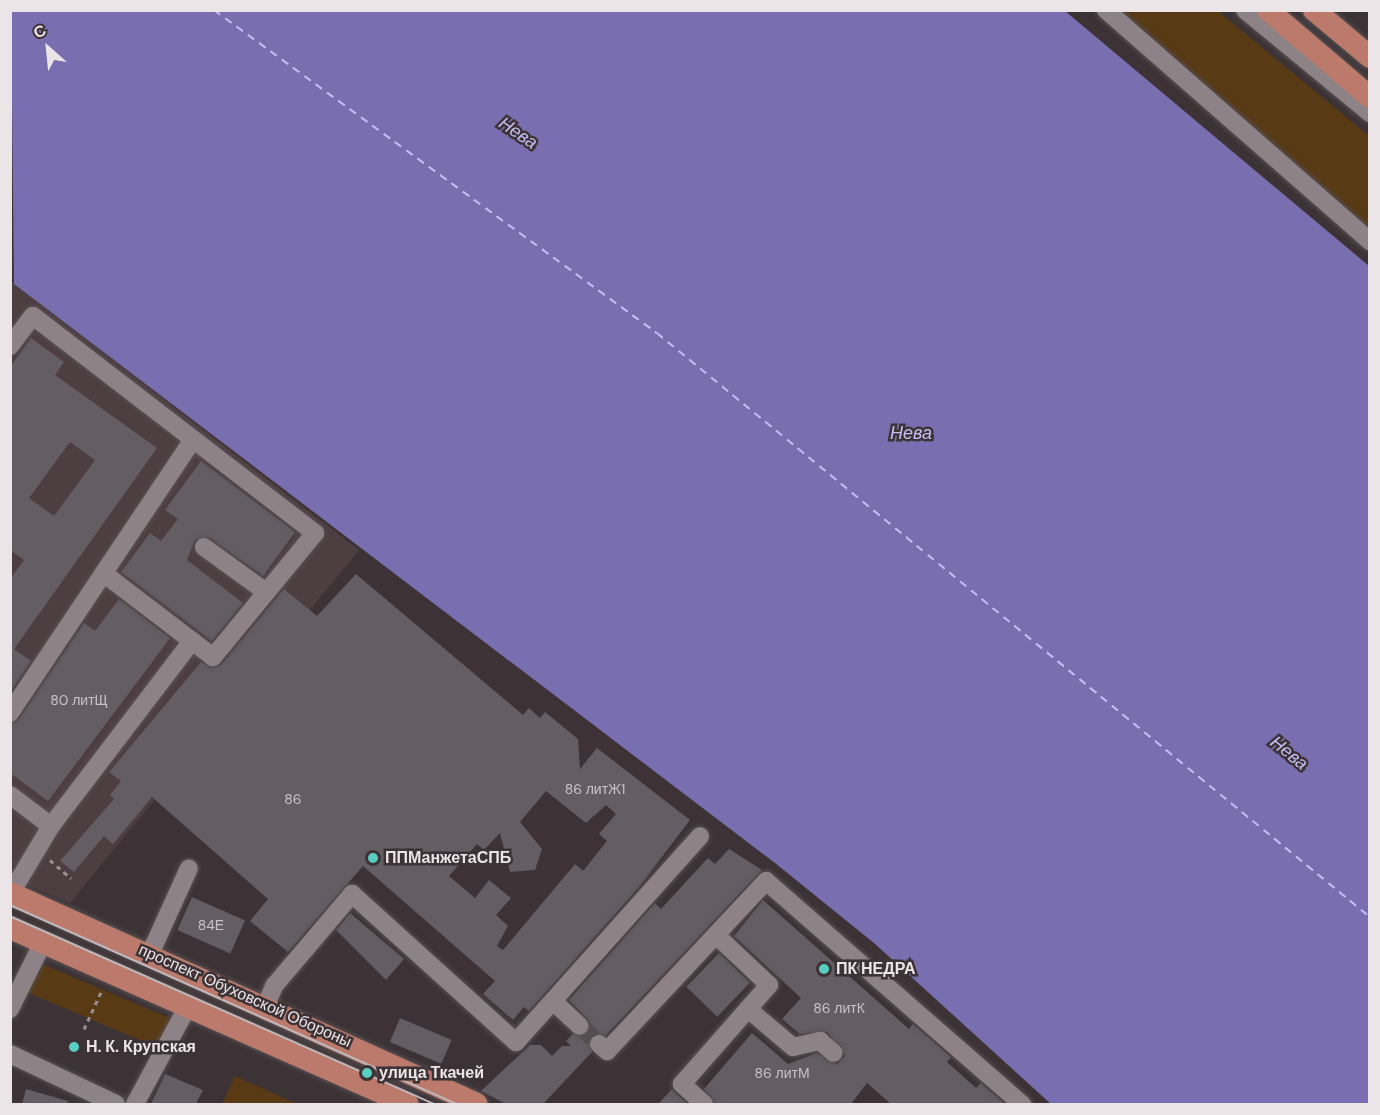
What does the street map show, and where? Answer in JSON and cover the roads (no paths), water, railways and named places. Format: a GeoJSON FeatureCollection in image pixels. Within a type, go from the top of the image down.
{"type":"FeatureCollection","features":[{"type":"Feature","properties":{"kind":"main road"},"geometry":{"type":"LineString","coordinates":[[1268,10],[1370,97]]}},
{"type":"Feature","properties":{"kind":"main road"},"geometry":{"type":"LineString","coordinates":[[1314,10],[1370,57]]}},
{"type":"Feature","properties":{"kind":"main road","name":"проспект Обуховской Обороны"},"geometry":{"type":"LineString","coordinates":[[11,893],[266,1005],[449,1098],[477,1104]]}},
{"type":"Feature","properties":{"kind":"main road","name":"проспект Обуховской Обороны"},"geometry":{"type":"LineString","coordinates":[[10,928],[408,1104]]}},
{"type":"Feature","properties":{"kind":"lane"},"geometry":{"type":"LineString","coordinates":[[1106,10],[1370,241]]}},
{"type":"Feature","properties":{"kind":"lane"},"geometry":{"type":"LineString","coordinates":[[1245,10],[1370,113]]}},
{"type":"Feature","properties":{"kind":"lane"},"geometry":{"type":"LineString","coordinates":[[10,346],[33,316],[315,533],[213,657],[103,573]]}},
{"type":"Feature","properties":{"kind":"lane"},"geometry":{"type":"LineString","coordinates":[[10,713],[193,440]]}},
{"type":"Feature","properties":{"kind":"lane"},"geometry":{"type":"LineString","coordinates":[[204,547],[266,592]]}},
{"type":"Feature","properties":{"kind":"lane"},"geometry":{"type":"LineString","coordinates":[[11,893],[51,826],[192,641]]}},
{"type":"Feature","properties":{"kind":"lane"},"geometry":{"type":"LineString","coordinates":[[10,795],[51,826]]}},
{"type":"Feature","properties":{"kind":"lane"},"geometry":{"type":"LineString","coordinates":[[266,1005],[274,986],[352,894],[516,1042],[585,968],[591,952],[700,836]]}},
{"type":"Feature","properties":{"kind":"lane"},"geometry":{"type":"LineString","coordinates":[[150,954],[189,868]]}},
{"type":"Feature","properties":{"kind":"lane"},"geometry":{"type":"LineString","coordinates":[[599,1044],[607,1051],[766,881],[1022,1104]]}},
{"type":"Feature","properties":{"kind":"lane"},"geometry":{"type":"LineString","coordinates":[[704,1104],[682,1084],[769,985],[716,934]]}},
{"type":"Feature","properties":{"kind":"lane"},"geometry":{"type":"LineString","coordinates":[[10,1009],[42,942]]}},
{"type":"Feature","properties":{"kind":"lane"},"geometry":{"type":"LineString","coordinates":[[554,1002],[580,1026]]}},
{"type":"Feature","properties":{"kind":"lane"},"geometry":{"type":"LineString","coordinates":[[135,1104],[188,1006]]}},
{"type":"Feature","properties":{"kind":"lane"},"geometry":{"type":"LineString","coordinates":[[748,1009],[793,1047],[820,1041],[834,1053]]}},
{"type":"Feature","properties":{"kind":"lane"},"geometry":{"type":"LineString","coordinates":[[10,1054],[116,1104]]}},
{"type":"Feature","properties":{"kind":"water","name":"Нева"},"geometry":{"type":"Polygon","coordinates":[[[11,10],[1065,11],[1369,266],[1369,1104],[1051,1104],[874,943],[775,863],[14,284],[11,10]]]}},
{"type":"Feature","properties":{"kind":"tunnel"},"geometry":{"type":"LineString","coordinates":[[580,1026],[599,1044]]}},
{"type":"Feature","properties":{"kind":"tram line"},"geometry":{"type":"LineString","coordinates":[[10,905],[457,1104]]}},
{"type":"Feature","properties":{"kind":"tram line"},"geometry":{"type":"LineString","coordinates":[[10,916],[434,1104]]}},
{"type":"Feature","properties":{"kind":"place","name":"ППМанжетаСПБ"},"geometry":{"type":"Point","coordinates":[373,858]}},
{"type":"Feature","properties":{"kind":"place","name":"ПК НЕДРА"},"geometry":{"type":"Point","coordinates":[824,969]}},
{"type":"Feature","properties":{"kind":"place","name":"Н. К. Крупская"},"geometry":{"type":"Point","coordinates":[74,1047]}},
{"type":"Feature","properties":{"kind":"place","name":"улица Ткачей"},"geometry":{"type":"Point","coordinates":[367,1073]}}]}
